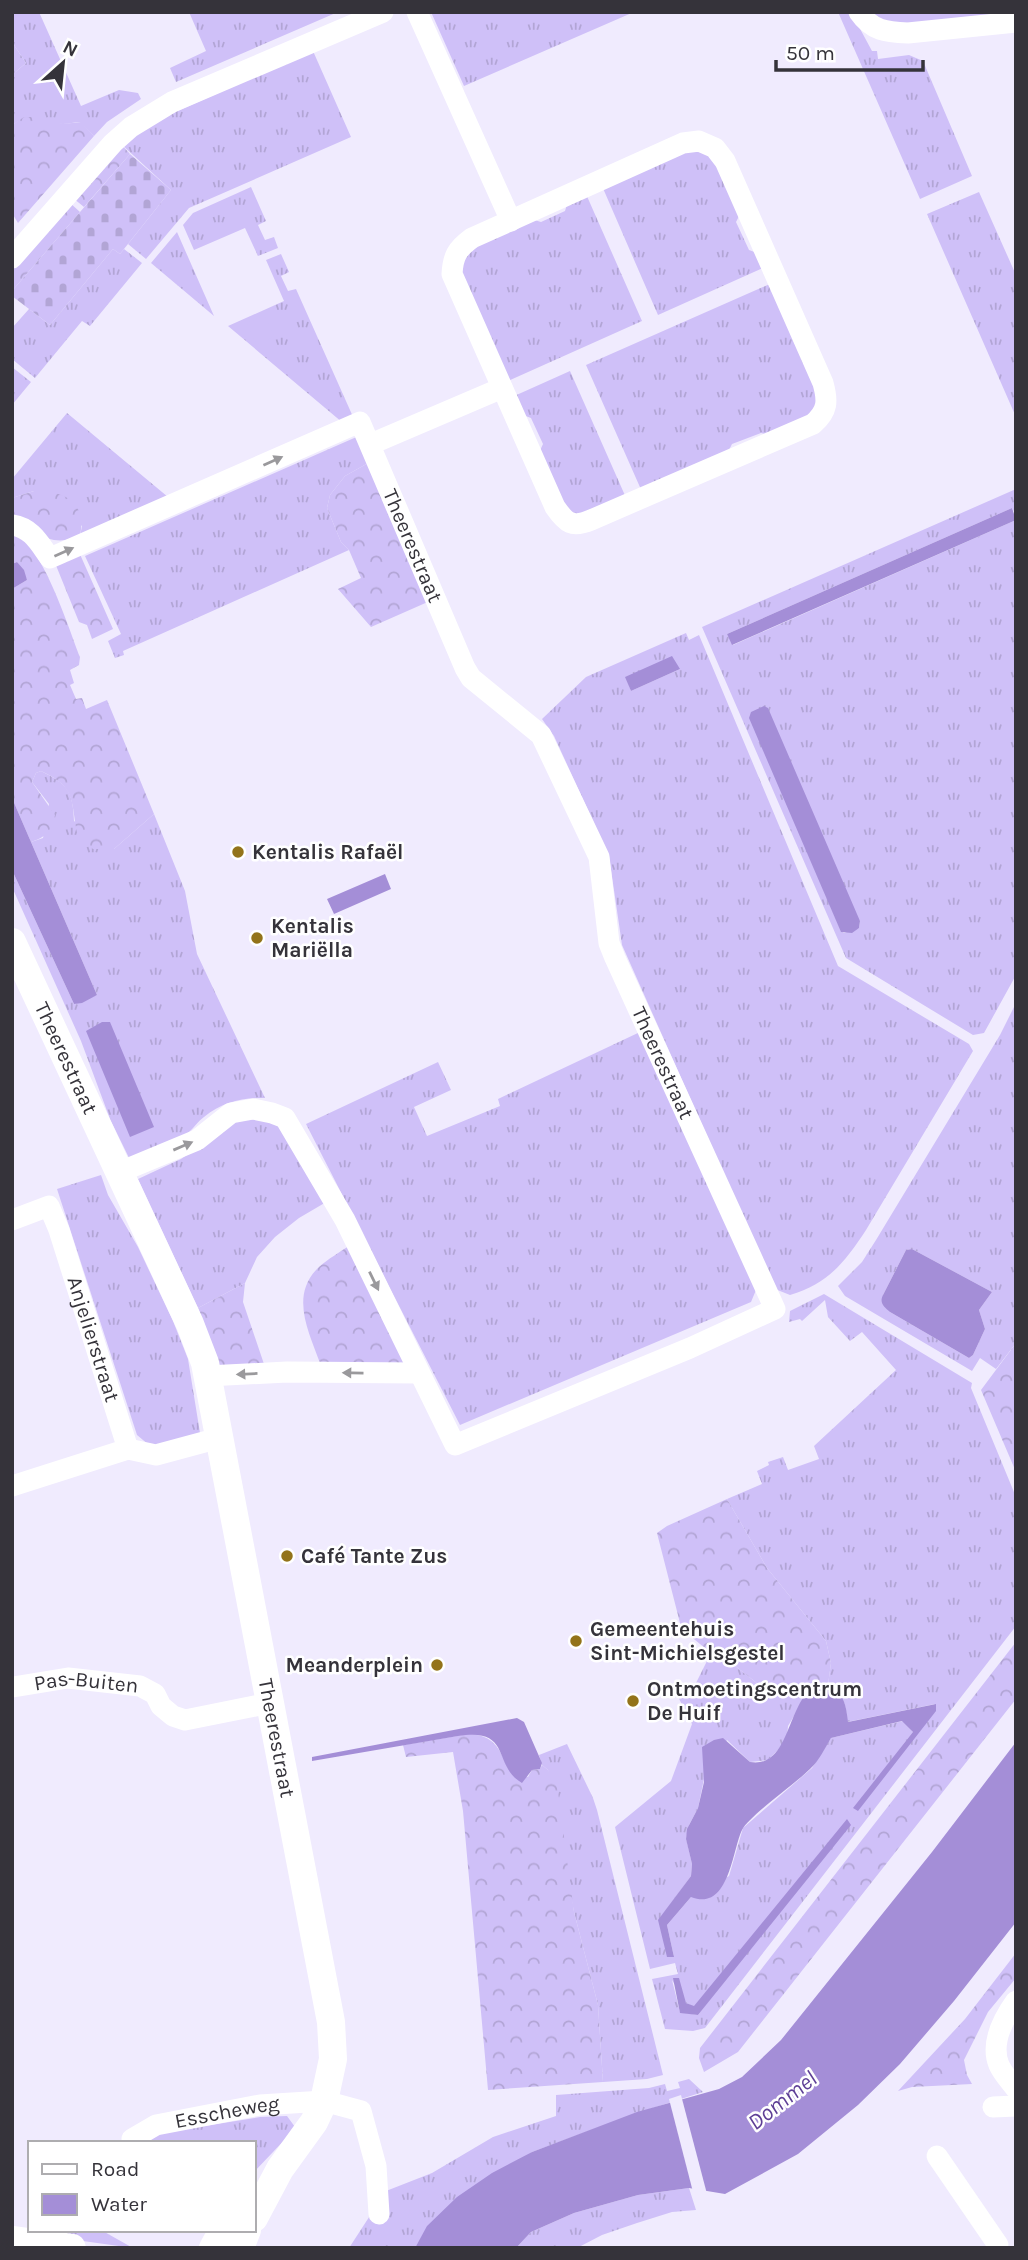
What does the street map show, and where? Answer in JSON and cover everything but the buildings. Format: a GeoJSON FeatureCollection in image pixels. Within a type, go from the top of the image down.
{"type":"FeatureCollection","features":[{"type":"Feature","properties":{"kind":"main road","name":"Theerestraat"},"geometry":{"type":"LineString","coordinates":[[12,942],[190,1324],[205,1363],[331,2022],[333,2059],[324,2101],[314,2122],[280,2169],[256,2214]]}},
{"type":"Feature","properties":{"kind":"main road","name":"Theerestraat"},"geometry":{"type":"LineString","coordinates":[[256,2190],[280,2169]]}},
{"type":"Feature","properties":{"kind":"main road"},"geometry":{"type":"LineString","coordinates":[[213,2248],[222,2232]]}},
{"type":"Feature","properties":{"kind":"main road"},"geometry":{"type":"LineString","coordinates":[[12,2240],[72,2248]]}},
{"type":"Feature","properties":{"kind":"street"},"geometry":{"type":"LineString","coordinates":[[12,258],[113,143],[131,127],[172,103],[383,12]]}},
{"type":"Feature","properties":{"kind":"street"},"geometry":{"type":"LineString","coordinates":[[417,12],[511,221]]}},
{"type":"Feature","properties":{"kind":"street"},"geometry":{"type":"LineString","coordinates":[[859,12],[867,23],[877,30],[900,33],[1016,22]]}},
{"type":"Feature","properties":{"kind":"street"},"geometry":{"type":"LineString","coordinates":[[699,141],[715,148],[725,161],[823,383],[827,406],[813,424],[579,525],[564,519],[555,507],[502,388],[452,274],[452,260],[458,248],[472,238],[683,144],[699,141]]}},
{"type":"Feature","properties":{"kind":"street"},"geometry":{"type":"LineString","coordinates":[[371,444],[502,388]]}},
{"type":"Feature","properties":{"kind":"street","name":"Theerestraat"},"geometry":{"type":"LineString","coordinates":[[12,526],[26,529],[35,536],[50,558],[360,422],[471,678],[541,735],[599,857],[609,943],[775,1309],[690,1348],[455,1444],[345,1220],[285,1118],[253,1110],[232,1113],[197,1140],[120,1172]]}},
{"type":"Feature","properties":{"kind":"street","name":"Anjelierstraat"},"geometry":{"type":"LineString","coordinates":[[12,1220],[49,1206],[128,1449]]}},
{"type":"Feature","properties":{"kind":"street"},"geometry":{"type":"LineString","coordinates":[[207,1376],[286,1372],[419,1373]]}},
{"type":"Feature","properties":{"kind":"street"},"geometry":{"type":"LineString","coordinates":[[12,1486],[128,1449],[156,1455],[219,1438]]}},
{"type":"Feature","properties":{"kind":"street","name":"Pas-Buiten"},"geometry":{"type":"LineString","coordinates":[[13,1687],[68,1678],[141,1686],[155,1694],[161,1706],[173,1716],[185,1720],[270,1703]]}},
{"type":"Feature","properties":{"kind":"street"},"geometry":{"type":"LineString","coordinates":[[1016,2001],[1004,2018],[996,2050],[999,2066],[1016,2089]]}},
{"type":"Feature","properties":{"kind":"street"},"geometry":{"type":"LineString","coordinates":[[324,2101],[361,2111],[376,2166],[379,2214]]}},
{"type":"Feature","properties":{"kind":"street","name":"Esscheweg"},"geometry":{"type":"LineString","coordinates":[[132,2139],[156,2125],[260,2105],[324,2101]]}},
{"type":"Feature","properties":{"kind":"street"},"geometry":{"type":"LineString","coordinates":[[993,2107],[1016,2106]]}},
{"type":"Feature","properties":{"kind":"street"},"geometry":{"type":"LineString","coordinates":[[937,2156],[1003,2245]]}},
{"type":"Feature","properties":{"kind":"green space"},"geometry":{"type":"Polygon","coordinates":[[[12,12],[39,12],[81,106],[119,90],[138,93],[141,99],[107,122],[94,136],[80,122],[65,124],[32,118],[12,125],[12,75],[26,63],[12,42],[12,12]]]}},
{"type":"Feature","properties":{"kind":"green space"},"geometry":{"type":"Polygon","coordinates":[[[189,12],[338,12],[176,82],[170,68],[206,51],[189,12]]]}},
{"type":"Feature","properties":{"kind":"green space"},"geometry":{"type":"Polygon","coordinates":[[[431,12],[634,12],[464,86],[431,12]]]}},
{"type":"Feature","properties":{"kind":"green space"},"geometry":{"type":"Polygon","coordinates":[[[838,12],[851,12],[872,51],[877,51],[878,59],[909,55],[923,61],[972,176],[920,199],[838,12]]]}},
{"type":"Feature","properties":{"kind":"green space"},"geometry":{"type":"Polygon","coordinates":[[[868,12],[1016,12],[892,25],[868,12]]]}},
{"type":"Feature","properties":{"kind":"green space"},"geometry":{"type":"Polygon","coordinates":[[[12,42],[26,63],[12,75],[12,42]]]}},
{"type":"Feature","properties":{"kind":"green space"},"geometry":{"type":"Polygon","coordinates":[[[313,51],[351,137],[189,208],[146,259],[128,244],[171,190],[121,144],[153,122],[313,51]]]}},
{"type":"Feature","properties":{"kind":"green space"},"geometry":{"type":"Polygon","coordinates":[[[24,117],[36,117],[63,124],[81,122],[94,136],[18,223],[12,213],[12,125],[24,117]]]}},
{"type":"Feature","properties":{"kind":"green space"},"geometry":{"type":"Polygon","coordinates":[[[121,144],[130,154],[84,207],[73,198],[121,144]]]}},
{"type":"Feature","properties":{"kind":"green space"},"geometry":{"type":"Polygon","coordinates":[[[689,148],[710,154],[741,212],[736,222],[749,250],[760,254],[765,267],[658,315],[602,186],[689,148]]]}},
{"type":"Feature","properties":{"kind":"green space"},"geometry":{"type":"Polygon","coordinates":[[[130,154],[171,190],[120,254],[113,249],[50,325],[12,296],[12,291],[130,154]]]}},
{"type":"Feature","properties":{"kind":"green space"},"geometry":{"type":"Polygon","coordinates":[[[251,187],[266,221],[258,225],[265,240],[274,237],[278,248],[258,256],[245,228],[194,250],[183,225],[193,213],[251,187]]]}},
{"type":"Feature","properties":{"kind":"green space"},"geometry":{"type":"Polygon","coordinates":[[[979,192],[1016,275],[1016,417],[927,214],[979,192]]]}},
{"type":"Feature","properties":{"kind":"green space"},"geometry":{"type":"Polygon","coordinates":[[[586,194],[642,321],[506,382],[459,272],[473,243],[528,218],[541,222],[565,211],[568,201],[586,194]]]}},
{"type":"Feature","properties":{"kind":"green space"},"geometry":{"type":"Polygon","coordinates":[[[69,202],[80,212],[12,291],[12,268],[69,202]]]}},
{"type":"Feature","properties":{"kind":"green space"},"geometry":{"type":"Polygon","coordinates":[[[177,232],[214,316],[151,263],[177,232]]]}},
{"type":"Feature","properties":{"kind":"green space"},"geometry":{"type":"Polygon","coordinates":[[[113,249],[120,254],[124,249],[142,263],[90,326],[82,321],[35,378],[12,359],[12,328],[29,309],[50,325],[113,249]]]}},
{"type":"Feature","properties":{"kind":"green space"},"geometry":{"type":"Polygon","coordinates":[[[281,254],[289,272],[281,276],[288,291],[296,289],[354,419],[343,423],[228,326],[284,301],[266,260],[281,254]]]}},
{"type":"Feature","properties":{"kind":"green space"},"geometry":{"type":"Polygon","coordinates":[[[772,283],[817,382],[816,412],[773,436],[761,433],[732,444],[725,458],[643,494],[586,365],[772,283]]]}},
{"type":"Feature","properties":{"kind":"green space"},"geometry":{"type":"Polygon","coordinates":[[[265,315],[274,337],[256,344],[247,323],[265,315]]]}},
{"type":"Feature","properties":{"kind":"green space"},"geometry":{"type":"Polygon","coordinates":[[[12,367],[31,382],[12,405],[12,367]]]}},
{"type":"Feature","properties":{"kind":"green space"},"geometry":{"type":"Polygon","coordinates":[[[570,371],[627,500],[588,516],[569,515],[538,455],[543,444],[531,418],[520,414],[512,397],[570,371]]]}},
{"type":"Feature","properties":{"kind":"green space"},"geometry":{"type":"Polygon","coordinates":[[[67,413],[168,497],[80,536],[82,526],[34,491],[12,498],[12,479],[67,413]]]}},
{"type":"Feature","properties":{"kind":"green space"},"geometry":{"type":"Polygon","coordinates":[[[361,435],[370,462],[345,476],[330,495],[327,508],[341,542],[349,550],[123,651],[124,655],[115,658],[108,641],[121,634],[85,556],[361,435]]]}},
{"type":"Feature","properties":{"kind":"green space"},"geometry":{"type":"Polygon","coordinates":[[[370,462],[430,601],[371,627],[338,589],[361,578],[349,550],[341,542],[327,508],[330,495],[345,476],[370,462]]]}},
{"type":"Feature","properties":{"kind":"green space"},"geometry":{"type":"Polygon","coordinates":[[[1016,489],[1016,515],[1012,508],[727,634],[733,645],[1016,520],[1016,975],[984,1033],[973,1035],[846,958],[702,627],[1016,489]],[[804,844],[841,931],[844,933],[859,928],[860,921],[804,844]]]}},
{"type":"Feature","properties":{"kind":"green space"},"geometry":{"type":"Polygon","coordinates":[[[34,491],[55,493],[71,500],[80,514],[80,536],[52,540],[12,519],[12,498],[34,491]]]}},
{"type":"Feature","properties":{"kind":"green space"},"geometry":{"type":"Polygon","coordinates":[[[12,532],[23,539],[33,551],[53,587],[69,627],[80,657],[79,665],[70,670],[74,683],[70,685],[76,699],[82,698],[86,709],[107,700],[154,814],[114,849],[93,849],[78,837],[73,805],[67,790],[53,777],[41,771],[36,773],[32,782],[55,815],[45,835],[31,842],[12,798],[12,589],[27,580],[17,562],[12,564],[12,532]]]}},
{"type":"Feature","properties":{"kind":"green space"},"geometry":{"type":"Polygon","coordinates":[[[79,552],[113,629],[92,639],[87,625],[79,622],[55,563],[79,552]]]}},
{"type":"Feature","properties":{"kind":"green space"},"geometry":{"type":"Polygon","coordinates":[[[686,633],[689,640],[699,635],[838,966],[969,1044],[973,1051],[851,1252],[825,1278],[790,1295],[775,1289],[622,945],[609,856],[554,736],[542,719],[586,677],[686,633]],[[680,669],[626,677],[631,691],[680,669]]]}},
{"type":"Feature","properties":{"kind":"green space"},"geometry":{"type":"Polygon","coordinates":[[[41,771],[57,780],[67,790],[74,821],[114,849],[154,814],[185,891],[197,954],[265,1098],[249,1098],[225,1104],[202,1119],[182,1137],[131,1162],[110,1119],[81,1041],[12,887],[12,870],[74,1004],[97,995],[31,842],[43,838],[49,804],[32,782],[36,773],[41,771]]]}},
{"type":"Feature","properties":{"kind":"green space"},"geometry":{"type":"Polygon","coordinates":[[[1016,1003],[1016,1343],[996,1369],[980,1358],[972,1371],[845,1296],[838,1286],[862,1262],[1000,1035],[1016,1003]],[[912,1249],[906,1250],[883,1295],[890,1312],[969,1358],[985,1329],[979,1310],[992,1292],[912,1249]]]}},
{"type":"Feature","properties":{"kind":"green space"},"geometry":{"type":"Polygon","coordinates":[[[640,1032],[756,1290],[751,1302],[460,1425],[306,1124],[438,1062],[451,1090],[414,1107],[427,1136],[500,1106],[498,1099],[640,1032]]]}},
{"type":"Feature","properties":{"kind":"green space"},"geometry":{"type":"Polygon","coordinates":[[[239,1119],[276,1120],[328,1201],[299,1218],[275,1237],[257,1257],[245,1283],[198,1308],[138,1179],[181,1159],[239,1119]]]}},
{"type":"Feature","properties":{"kind":"green space"},"geometry":{"type":"Polygon","coordinates":[[[101,1175],[108,1195],[138,1247],[173,1321],[188,1359],[200,1433],[156,1447],[137,1435],[57,1189],[101,1175]]]}},
{"type":"Feature","properties":{"kind":"green space"},"geometry":{"type":"Polygon","coordinates":[[[350,1245],[411,1367],[320,1363],[304,1314],[305,1289],[319,1267],[350,1245]]]}},
{"type":"Feature","properties":{"kind":"green space"},"geometry":{"type":"Polygon","coordinates":[[[245,1283],[243,1302],[265,1367],[221,1370],[198,1308],[245,1283]]]}},
{"type":"Feature","properties":{"kind":"green space"},"geometry":{"type":"Polygon","coordinates":[[[824,1294],[972,1383],[971,1388],[1016,1497],[1016,1626],[705,2028],[693,2031],[665,2029],[652,1979],[678,1974],[675,1963],[650,1969],[615,1827],[671,1781],[692,1724],[675,1691],[692,1691],[711,1653],[729,1661],[758,1684],[784,1694],[806,1696],[788,1726],[787,1738],[768,1760],[750,1762],[727,1740],[705,1774],[698,1808],[686,1838],[692,1864],[691,1876],[659,1920],[674,1957],[667,1925],[691,1897],[729,1876],[743,1828],[812,1768],[831,1738],[903,1721],[913,1732],[854,1808],[935,1704],[847,1722],[843,1700],[837,1691],[828,1685],[831,1663],[826,1641],[767,1568],[727,1499],[762,1484],[757,1471],[769,1465],[768,1462],[783,1457],[788,1470],[819,1459],[814,1446],[896,1370],[862,1332],[850,1341],[828,1317],[825,1300],[802,1321],[800,1319],[789,1322],[790,1311],[824,1294]],[[848,1819],[694,2007],[686,2003],[672,1980],[680,2012],[698,2015],[848,1819]]]}},
{"type":"Feature","properties":{"kind":"green space"},"geometry":{"type":"Polygon","coordinates":[[[1016,1343],[1016,1472],[981,1390],[1016,1343]]]}},
{"type":"Feature","properties":{"kind":"green space"},"geometry":{"type":"Polygon","coordinates":[[[727,1499],[767,1568],[826,1641],[831,1663],[828,1685],[812,1688],[806,1696],[784,1694],[758,1684],[729,1661],[711,1653],[689,1635],[680,1623],[657,1533],[727,1499]]]}},
{"type":"Feature","properties":{"kind":"green space"},"geometry":{"type":"Polygon","coordinates":[[[1016,1642],[1016,1699],[738,2052],[704,2072],[699,2058],[700,2048],[1016,1642]]]}},
{"type":"Feature","properties":{"kind":"green space"},"geometry":{"type":"Polygon","coordinates":[[[469,1734],[490,1740],[502,1755],[508,1769],[528,1777],[532,1770],[540,1769],[542,1765],[557,1784],[574,1912],[598,2005],[603,2082],[488,2090],[463,1811],[453,1752],[406,1757],[403,1745],[469,1734]]]}},
{"type":"Feature","properties":{"kind":"green space"},"geometry":{"type":"Polygon","coordinates":[[[567,1744],[597,1810],[663,2075],[647,2079],[603,2082],[598,2005],[574,1912],[548,1770],[542,1765],[539,1755],[567,1744]]]}},
{"type":"Feature","properties":{"kind":"green space"},"geometry":{"type":"Polygon","coordinates":[[[1016,1953],[1016,1978],[988,2012],[964,2060],[972,2084],[912,2087],[898,2091],[965,2019],[1016,1953]]]}},
{"type":"Feature","properties":{"kind":"green space"},"geometry":{"type":"Polygon","coordinates":[[[689,2079],[703,2092],[532,2152],[428,2226],[415,2248],[349,2248],[386,2191],[432,2173],[493,2137],[556,2116],[556,2095],[649,2088],[665,2084],[667,2091],[680,2088],[678,2082],[689,2079]]]}},
{"type":"Feature","properties":{"kind":"green space"},"geometry":{"type":"Polygon","coordinates":[[[287,2116],[295,2127],[256,2170],[256,2141],[146,2141],[149,2135],[260,2117],[287,2116]]]}},
{"type":"Feature","properties":{"kind":"green space"},"geometry":{"type":"Polygon","coordinates":[[[689,2188],[696,2210],[672,2212],[637,2223],[602,2235],[577,2248],[516,2248],[531,2232],[574,2213],[638,2195],[689,2188]]]}},
{"type":"Feature","properties":{"kind":"green space"},"geometry":{"type":"Polygon","coordinates":[[[36,2232],[105,2232],[133,2248],[40,2235],[36,2232]]]}},
{"type":"Feature","properties":{"kind":"water"},"geometry":{"type":"Polygon","coordinates":[[[1012,508],[1016,520],[732,645],[727,634],[1012,508]]]}},
{"type":"Feature","properties":{"kind":"water"},"geometry":{"type":"Polygon","coordinates":[[[17,562],[24,570],[27,580],[12,589],[12,564],[17,562]]]}},
{"type":"Feature","properties":{"kind":"water"},"geometry":{"type":"Polygon","coordinates":[[[672,656],[680,669],[631,691],[625,677],[672,656]]]}},
{"type":"Feature","properties":{"kind":"water"},"geometry":{"type":"Polygon","coordinates":[[[764,706],[768,708],[860,921],[859,928],[852,933],[841,932],[749,718],[751,712],[764,706]]]}},
{"type":"Feature","properties":{"kind":"water"},"geometry":{"type":"Polygon","coordinates":[[[12,798],[97,995],[82,1003],[74,1004],[12,870],[12,798]]]}},
{"type":"Feature","properties":{"kind":"water"},"geometry":{"type":"Polygon","coordinates":[[[385,874],[391,889],[334,914],[327,899],[385,874]]]}},
{"type":"Feature","properties":{"kind":"water"},"geometry":{"type":"Polygon","coordinates":[[[102,1022],[110,1022],[154,1127],[130,1137],[86,1031],[102,1022]]]}},
{"type":"Feature","properties":{"kind":"water"},"geometry":{"type":"Polygon","coordinates":[[[912,1249],[992,1292],[979,1310],[985,1329],[969,1358],[890,1312],[883,1305],[883,1295],[906,1250],[912,1249]]]}},
{"type":"Feature","properties":{"kind":"water"},"geometry":{"type":"Polygon","coordinates":[[[818,1685],[838,1691],[846,1708],[848,1722],[936,1704],[936,1711],[858,1811],[853,1808],[913,1732],[902,1721],[831,1738],[813,1766],[746,1824],[727,1877],[714,1896],[704,1899],[691,1897],[667,1925],[674,1957],[667,1957],[658,1920],[691,1876],[692,1864],[686,1839],[687,1829],[698,1808],[704,1782],[702,1747],[723,1738],[750,1762],[764,1761],[774,1755],[782,1744],[800,1704],[808,1692],[818,1685]]]}},
{"type":"Feature","properties":{"kind":"water"},"geometry":{"type":"Polygon","coordinates":[[[517,1718],[524,1722],[542,1763],[540,1769],[532,1770],[522,1783],[507,1767],[495,1742],[475,1735],[312,1761],[312,1757],[517,1718]]]}},
{"type":"Feature","properties":{"kind":"water","name":"Dommel"},"geometry":{"type":"Polygon","coordinates":[[[1016,1742],[1016,1922],[900,2064],[858,2105],[798,2154],[725,2194],[689,2188],[638,2195],[574,2213],[531,2232],[516,2248],[415,2248],[427,2226],[457,2197],[492,2173],[532,2152],[637,2112],[719,2089],[742,2077],[781,2040],[932,1852],[1016,1742]]]}},
{"type":"Feature","properties":{"kind":"water"},"geometry":{"type":"Polygon","coordinates":[[[847,1819],[851,1825],[698,2015],[680,2013],[673,1978],[679,1978],[686,2003],[694,2006],[847,1819]]]}},
{"type":"Feature","properties":{"kind":"pier"},"geometry":{"type":"Polygon","coordinates":[[[681,2095],[707,2194],[693,2192],[669,2099],[681,2095]]]}},
{"type":"Feature","properties":{"kind":"place","name":"Kentalis Rafaël"},"geometry":{"type":"Point","coordinates":[238,852]}},
{"type":"Feature","properties":{"kind":"place","name":"Kentalis Mariëlla"},"geometry":{"type":"Point","coordinates":[257,938]}},
{"type":"Feature","properties":{"kind":"place","name":"Café Tante Zus"},"geometry":{"type":"Point","coordinates":[287,1556]}},
{"type":"Feature","properties":{"kind":"place","name":"Gemeentehuis Sint-Michielsgestel"},"geometry":{"type":"Point","coordinates":[576,1641]}},
{"type":"Feature","properties":{"kind":"place","name":"Meanderplein"},"geometry":{"type":"Point","coordinates":[437,1665]}},
{"type":"Feature","properties":{"kind":"place","name":"Ontmoetingscentrum De Huif"},"geometry":{"type":"Point","coordinates":[633,1701]}}]}
